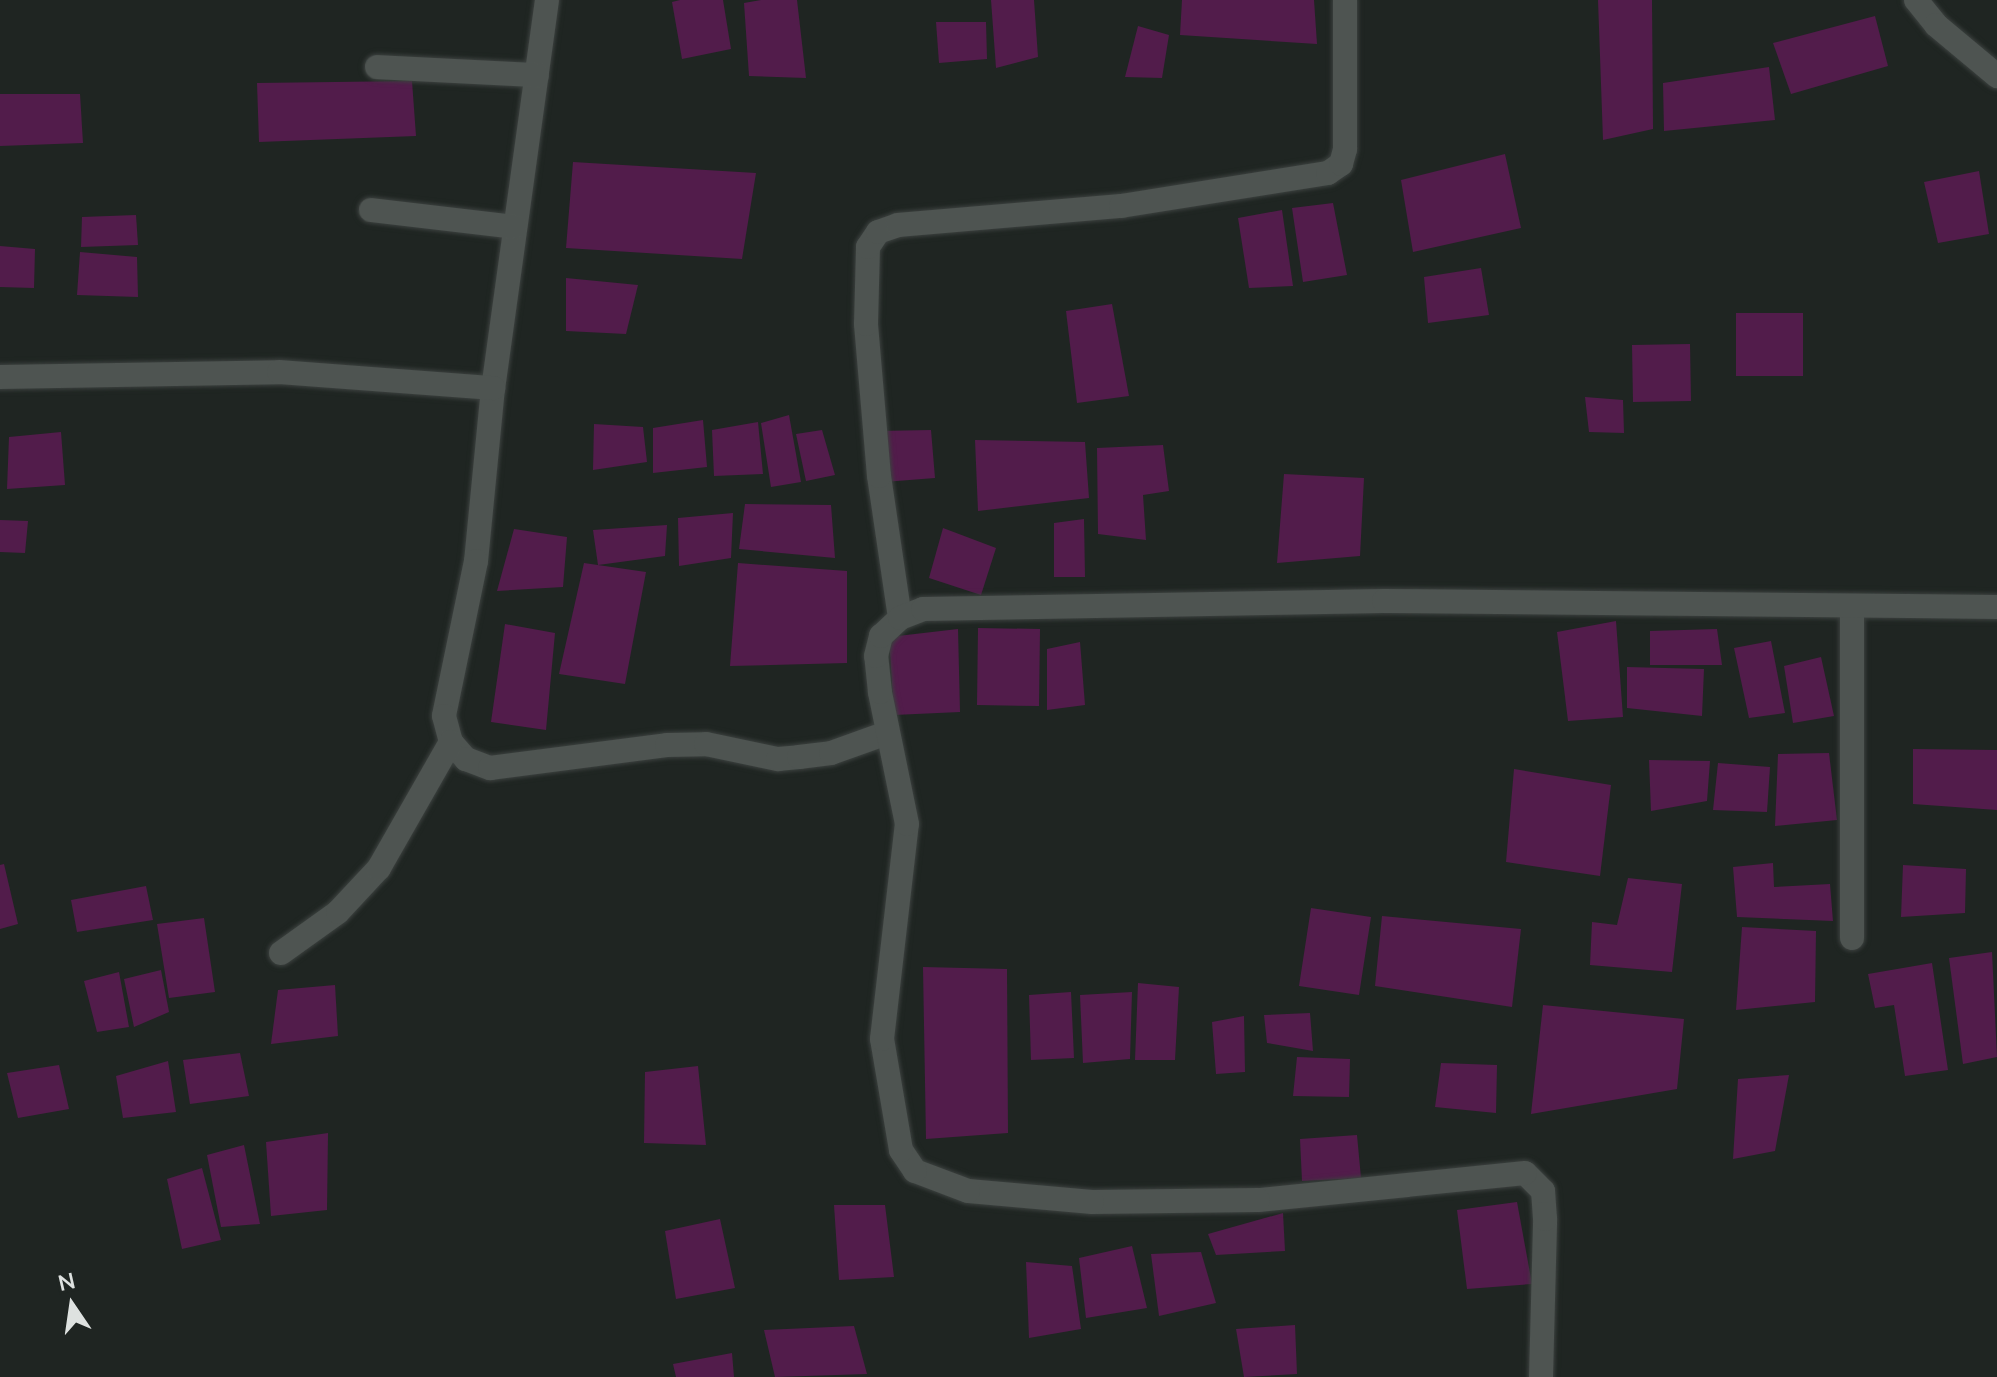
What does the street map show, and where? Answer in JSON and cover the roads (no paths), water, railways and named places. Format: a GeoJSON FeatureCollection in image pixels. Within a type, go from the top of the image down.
{"type":"FeatureCollection","features":[{"type":"Feature","properties":{"kind":"street"},"geometry":{"type":"LineString","coordinates":[[547,0],[493,388],[476,561],[444,716],[451,742],[466,759],[490,768],[667,745],[706,744],[778,759],[831,753],[887,733]]}},
{"type":"Feature","properties":{"kind":"street"},"geometry":{"type":"LineString","coordinates":[[900,618],[879,476],[866,324],[867,255],[878,232],[898,225],[1121,206],[1328,173],[1341,164],[1345,149],[1345,0]]}},
{"type":"Feature","properties":{"kind":"street"},"geometry":{"type":"LineString","coordinates":[[1916,0],[1936,25],[1997,76]]}},
{"type":"Feature","properties":{"kind":"street"},"geometry":{"type":"LineString","coordinates":[[377,67],[537,75]]}},
{"type":"Feature","properties":{"kind":"street"},"geometry":{"type":"LineString","coordinates":[[371,210],[515,227]]}},
{"type":"Feature","properties":{"kind":"street"},"geometry":{"type":"LineString","coordinates":[[0,377],[279,372],[493,388]]}},
{"type":"Feature","properties":{"kind":"street"},"geometry":{"type":"LineString","coordinates":[[1541,1377],[1543,1191],[1525,1173],[1258,1200],[1092,1202],[968,1191],[915,1171],[901,1150],[882,1039],[907,824],[887,733],[876,656],[881,636],[900,618],[923,609],[1384,601],[1997,607]]}},
{"type":"Feature","properties":{"kind":"street"},"geometry":{"type":"LineString","coordinates":[[1852,607],[1852,938]]}},
{"type":"Feature","properties":{"kind":"street"},"geometry":{"type":"LineString","coordinates":[[281,953],[338,912],[379,868],[451,742]]}}]}
